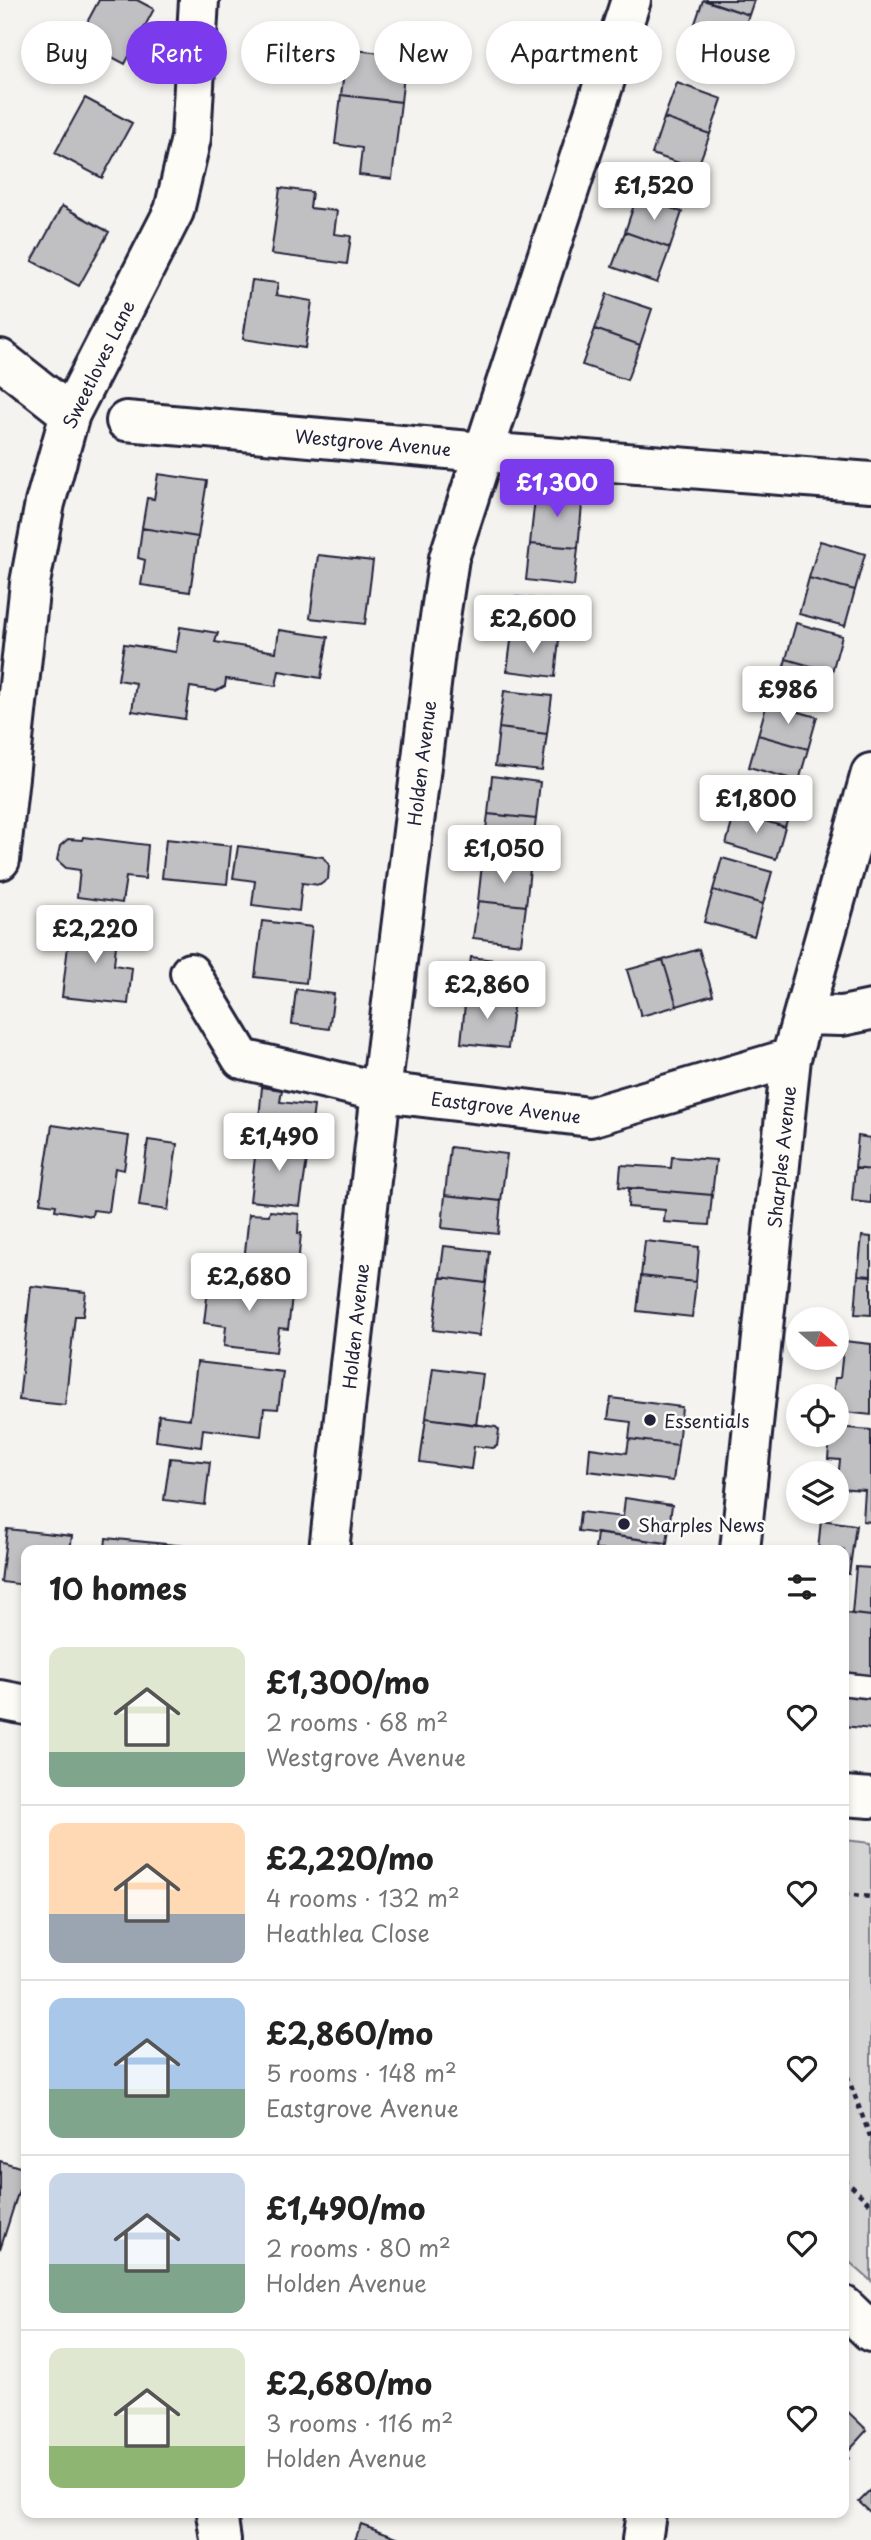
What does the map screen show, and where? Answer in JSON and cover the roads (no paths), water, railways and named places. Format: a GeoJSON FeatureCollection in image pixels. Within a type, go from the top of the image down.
{"type":"FeatureCollection","features":[{"type":"Feature","properties":{"kind":"main road","name":"Sweetloves Lane"},"geometry":{"type":"LineString","coordinates":[[0,860],[30,583],[45,503],[70,414],[174,211],[191,138],[199,0]]}},
{"type":"Feature","properties":{"kind":"main road","name":"Holden Avenue"},"geometry":{"type":"LineString","coordinates":[[330,1545],[381,1092],[432,671],[449,558],[631,0]]}},
{"type":"Feature","properties":{"kind":"main road"},"geometry":{"type":"LineString","coordinates":[[0,359],[70,414]]}},
{"type":"Feature","properties":{"kind":"main road","name":"Westgrove Avenue"},"geometry":{"type":"LineString","coordinates":[[126,421],[871,482]]}},
{"type":"Feature","properties":{"kind":"main road","name":"Sharples Avenue"},"geometry":{"type":"LineString","coordinates":[[741,1545],[792,1058],[871,773]]}},
{"type":"Feature","properties":{"kind":"main road","name":"Eastgrove Avenue"},"geometry":{"type":"LineString","coordinates":[[190,973],[242,1059],[381,1092],[590,1117],[792,1058]]}},
{"type":"Feature","properties":{"kind":"main road"},"geometry":{"type":"LineString","coordinates":[[803,1015],[842,1016],[871,1010]]}},
{"type":"Feature","properties":{"kind":"main road"},"geometry":{"type":"LineString","coordinates":[[0,1700],[21,1704]]}},
{"type":"Feature","properties":{"kind":"main road"},"geometry":{"type":"LineString","coordinates":[[849,1796],[871,1798]]}},
{"type":"Feature","properties":{"kind":"main road"},"geometry":{"type":"LineString","coordinates":[[849,2311],[871,2332]]}},
{"type":"Feature","properties":{"kind":"main road"},"geometry":{"type":"LineString","coordinates":[[218,2518],[221,2540]]}},
{"type":"Feature","properties":{"kind":"main road"},"geometry":{"type":"LineString","coordinates":[[642,2540],[645,2518]]}},
{"type":"Feature","properties":{"kind":"lane"},"geometry":{"type":"LineString","coordinates":[[849,1685],[871,1687]]}},
{"type":"Feature","properties":{"kind":"place","name":"Essentials"},"geometry":{"type":"Point","coordinates":[650,1420]}},
{"type":"Feature","properties":{"kind":"place","name":"Sharples News"},"geometry":{"type":"Point","coordinates":[624,1524]}}]}
